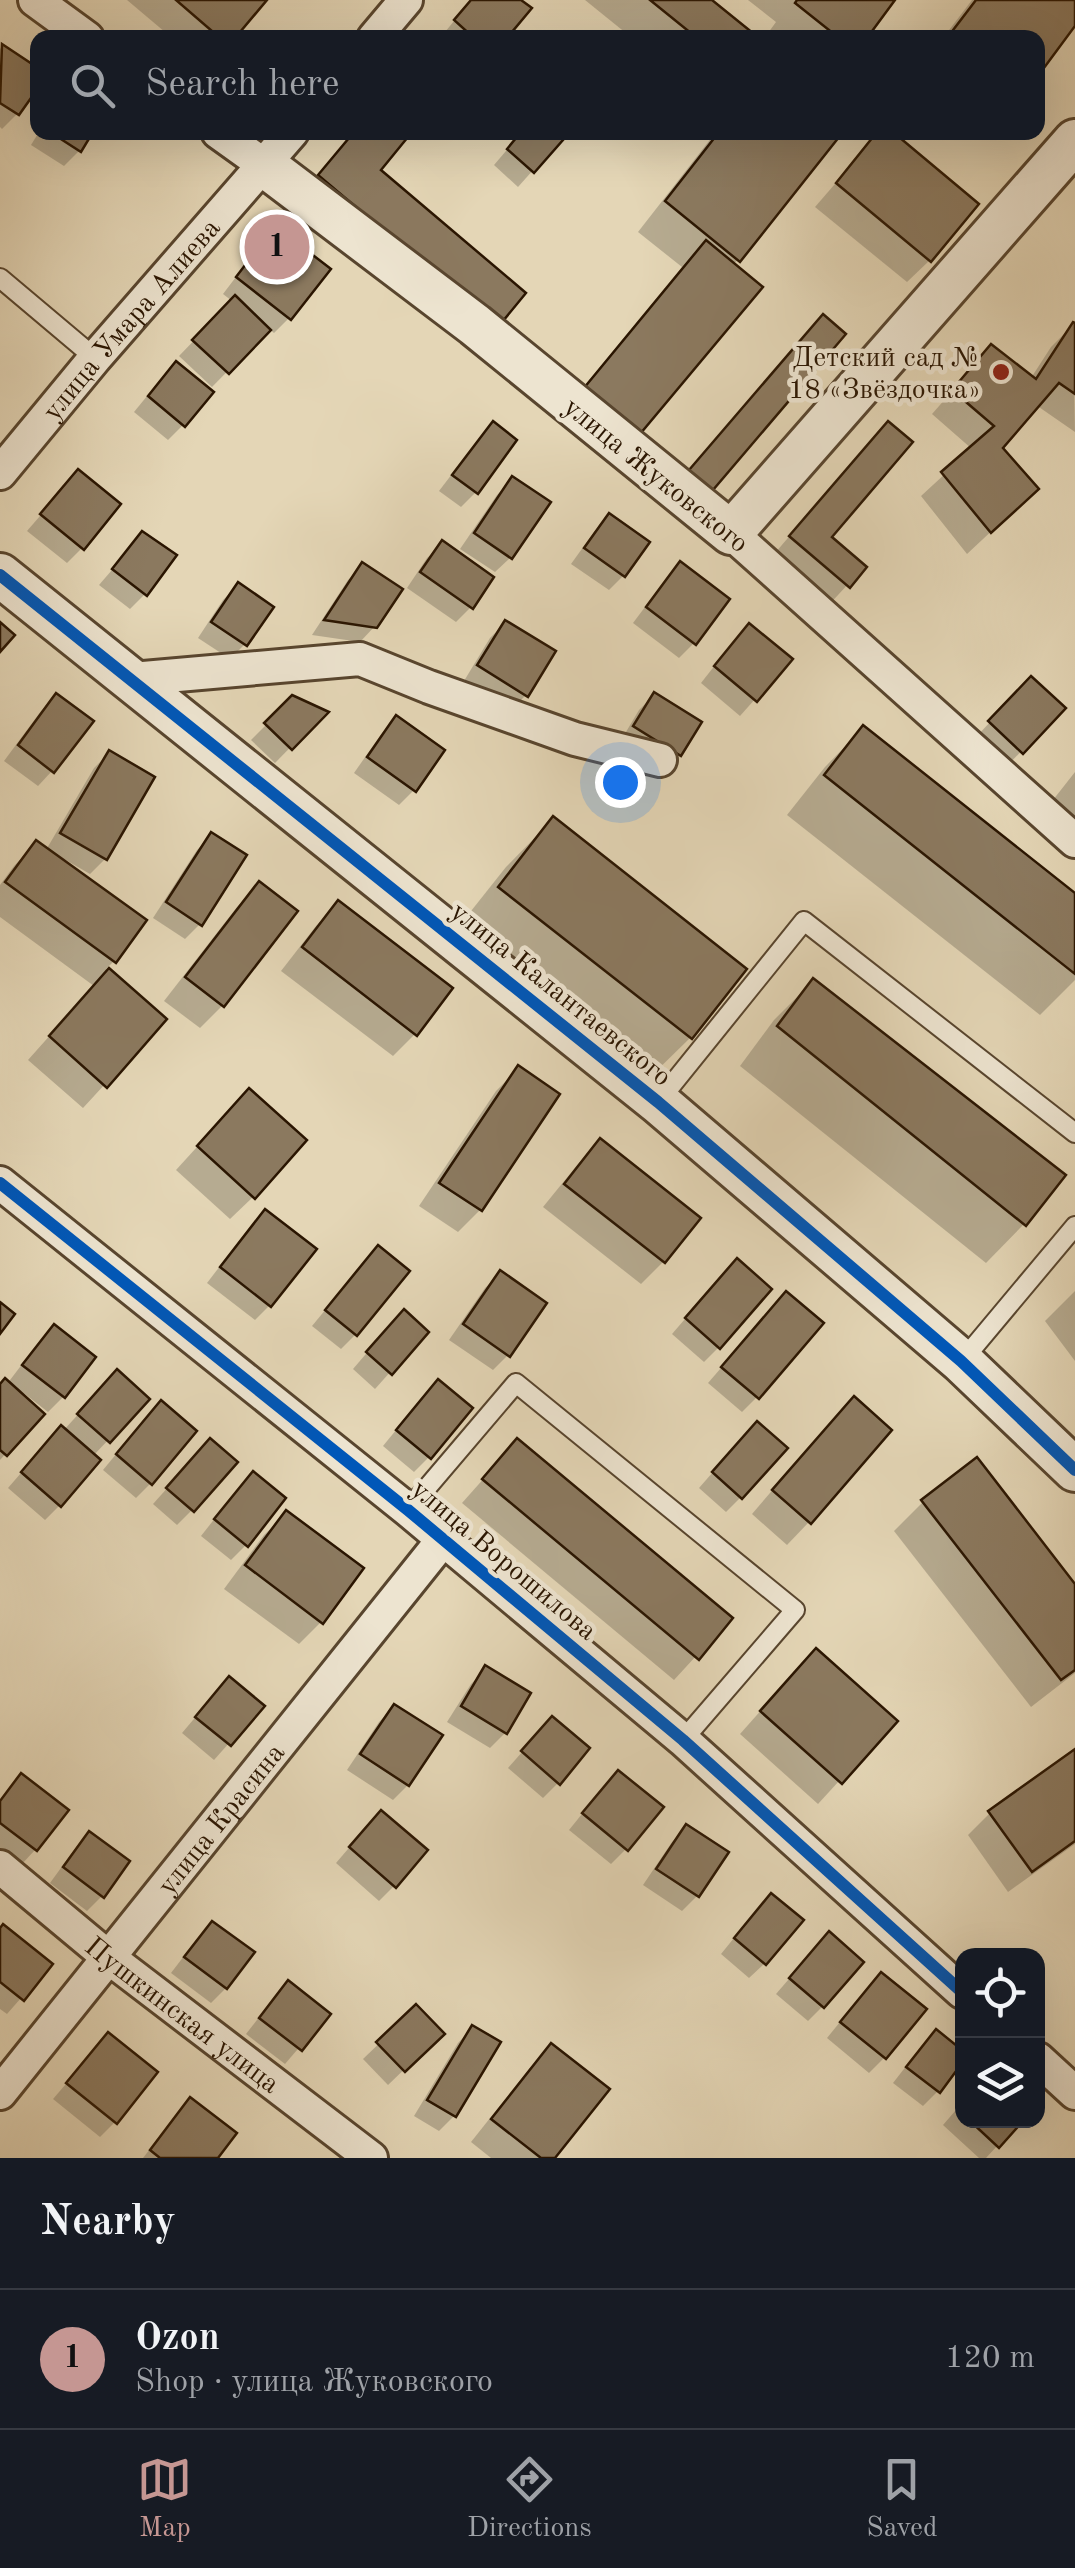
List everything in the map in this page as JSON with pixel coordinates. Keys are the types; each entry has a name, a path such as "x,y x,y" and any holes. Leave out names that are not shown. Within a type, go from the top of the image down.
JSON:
{"street":[{"path":"35,0 75,30"},
{"path":"381,30 406,0"},
{"name":"улица Жуковского","path":"229,140 475,326 731,534 1075,841"},
{"name":"улица Умара Алиева","path":"0,474 95,358 285,140"},
{"path":"731,534 1075,140"},
{"name":"улица Калантаевского","path":"0,575 658,1102 961,1361 1075,1470"},
{"path":"132,679 360,659 575,739 660,760"},
{"name":"улица Ворошилова","path":"0,1183 408,1510 683,1740 955,1986"},
{"name":"улица Красина","path":"0,2093 442,1541"},
{"name":"Пушкинская улица","path":"0,1867 108,1957 371,2158"},
{"path":"1045,2065 1075,2093"}],"lane":[{"path":"0,278 95,358"},
{"path":"658,1102 804,921 1075,1133"},
{"path":"961,1361 1075,1226"},
{"path":"408,1510 516,1384 795,1610 683,1740"}],"building":[{"path":"176,0 267,0 242,30 211,30"},
{"path":"471,0 521,0 532,8 514,30 465,30 454,20"},
{"path":"650,0 712,0 749,30 687,30"},
{"path":"895,0 873,30 829,30 795,3"},
{"path":"976,0 1075,0 1075,26 1045,67 1045,30 953,30"},
{"path":"2,44 30,63 30,99 19,115 0,103"},
{"path":"62,140 88,140 81,152"},
{"path":"347,140 405,140 381,170 526,293 498,327 318,175"},
{"path":"514,140 563,140 534,173 507,149"},
{"path":"713,140 837,140 740,262 665,201"},
{"path":"871,140 903,140 979,204 931,262 836,183"},
{"path":"275,226 331,269 291,320 236,277"},
{"path":"706,240 763,287 635,440 579,394"},
{"path":"235,295 271,330 229,374 192,340"},
{"path":"823,314 846,334 707,497 683,477"},
{"path":"1073,322 1075,394 1059,383 1003,448 1039,489 991,533 941,472 994,426 952,390 991,344 1036,379"},
{"path":"176,361 214,392 185,427 148,396"},
{"path":"493,421 517,440 478,494 452,475"},
{"path":"888,421 913,442 832,537 867,567 850,588 789,536"},
{"path":"78,469 121,504 84,550 40,514"},
{"path":"512,476 551,502 512,559 474,533"},
{"path":"609,513 650,542 625,577 584,548"},
{"path":"142,531 177,555 147,596 112,569"},
{"path":"442,540 494,577 473,609 420,572"},
{"path":"680,561 730,599 696,645 646,607"},
{"path":"362,562 403,589 377,628 324,620"},
{"path":"238,582 274,607 247,646 211,622"},
{"path":"505,620 556,651 528,697 477,665"},
{"path":"0,622 15,635 0,652"},
{"path":"749,623 793,659 757,702 714,666"},
{"path":"1031,676 1066,708 1023,754 988,721"},
{"path":"654,692 702,722 681,756 633,726"},
{"path":"56,693 94,721 54,773 18,745"},
{"path":"292,695 329,712 292,750 264,723"},
{"path":"396,715 445,750 416,792 367,757"},
{"path":"863,725 1075,893 1075,974 824,775"},
{"path":"109,750 155,777 107,860 60,833"},
{"path":"553,816 747,969 692,1039 498,887"},
{"path":"211,832 247,855 202,926 166,902"},
{"path":"36,840 147,920 116,963 5,882"},
{"path":"259,881 298,911 224,1007 185,977"},
{"path":"338,900 453,988 417,1036 302,947"},
{"path":"109,968 167,1019 107,1088 49,1036"},
{"path":"813,978 1066,1175 1026,1226 777,1026"},
{"path":"518,1065 560,1094 482,1211 439,1183"},
{"path":"249,1088 307,1140 255,1199 197,1146"},
{"path":"600,1138 701,1218 665,1263 564,1184"},
{"path":"265,1209 317,1249 271,1307 220,1267"},
{"path":"378,1245 410,1271 357,1336 325,1310"},
{"path":"737,1258 772,1289 720,1349 685,1318"},
{"path":"500,1270 547,1303 510,1357 463,1324"},
{"path":"786,1291 824,1323 759,1399 721,1367"},
{"path":"0,1302 15,1314 0,1334"},
{"path":"404,1309 429,1332 392,1375 366,1352"},
{"path":"54,1324 96,1357 65,1398 22,1365"},
{"path":"117,1369 150,1399 110,1443 77,1414"},
{"path":"5,1378 45,1414 7,1456 0,1450 0,1384"},
{"path":"438,1379 473,1408 431,1459 396,1430"},
{"path":"854,1396 892,1430 811,1524 772,1490"},
{"path":"161,1400 197,1431 152,1485 116,1454"},
{"path":"757,1421 788,1448 742,1499 712,1472"},
{"path":"61,1425 101,1460 61,1507 21,1472"},
{"path":"210,1438 238,1462 194,1512 166,1488"},
{"path":"517,1438 733,1618 699,1660 482,1479"},
{"path":"977,1457 1075,1584 1075,1670 1061,1680 921,1500"},
{"path":"253,1471 286,1498 248,1547 214,1519"},
{"path":"286,1510 364,1568 323,1624 245,1565"},
{"path":"816,1648 898,1721 842,1784 760,1711"},
{"path":"485,1665 531,1693 507,1734 461,1706"},
{"path":"229,1676 265,1706 231,1746 195,1717"},
{"path":"394,1704 443,1735 409,1786 360,1754"},
{"path":"552,1716 590,1748 560,1785 521,1751"},
{"path":"1075,1749 1075,1841 1032,1872 988,1811"},
{"path":"618,1770 664,1807 628,1851 582,1813"},
{"path":"21,1773 69,1810 37,1851 0,1823 0,1801"},
{"path":"381,1810 428,1850 396,1888 349,1847"},
{"path":"686,1824 729,1852 699,1897 656,1869"},
{"path":"89,1831 130,1861 104,1898 63,1867"},
{"path":"771,1893 804,1920 766,1965 734,1938"},
{"path":"212,1921 255,1952 227,1989 184,1957"},
{"path":"3,1924 53,1964 24,2001 0,1982"},
{"path":"829,1931 864,1962 824,2008 789,1978"},
{"path":"881,1972 927,2009 886,2059 840,2022"},
{"path":"288,1980 331,2014 302,2051 259,2018"},
{"path":"416,2004 445,2034 405,2072 376,2042"},
{"path":"472,2025 501,2042 456,2117 427,2100"},
{"path":"936,2029 955,2044 955,2073 940,2093 906,2067"},
{"path":"108,2032 158,2072 117,2124 66,2083"},
{"path":"551,2043 610,2089 555,2158 541,2158 491,2119"},
{"path":"190,2097 237,2133 218,2158 160,2158 150,2150"},
{"path":"978,2128 1017,2128 999,2148"}],"cycle path":[{"path":"0,575 658,1102 961,1361 1075,1470"},
{"path":"0,1183 408,1510 683,1740 955,1986"}],"place":[{"name":"Ozon","path":"277,247"},
{"name":"Детский сад № 18 «Звёздочка»","path":"1001,372"}]}
